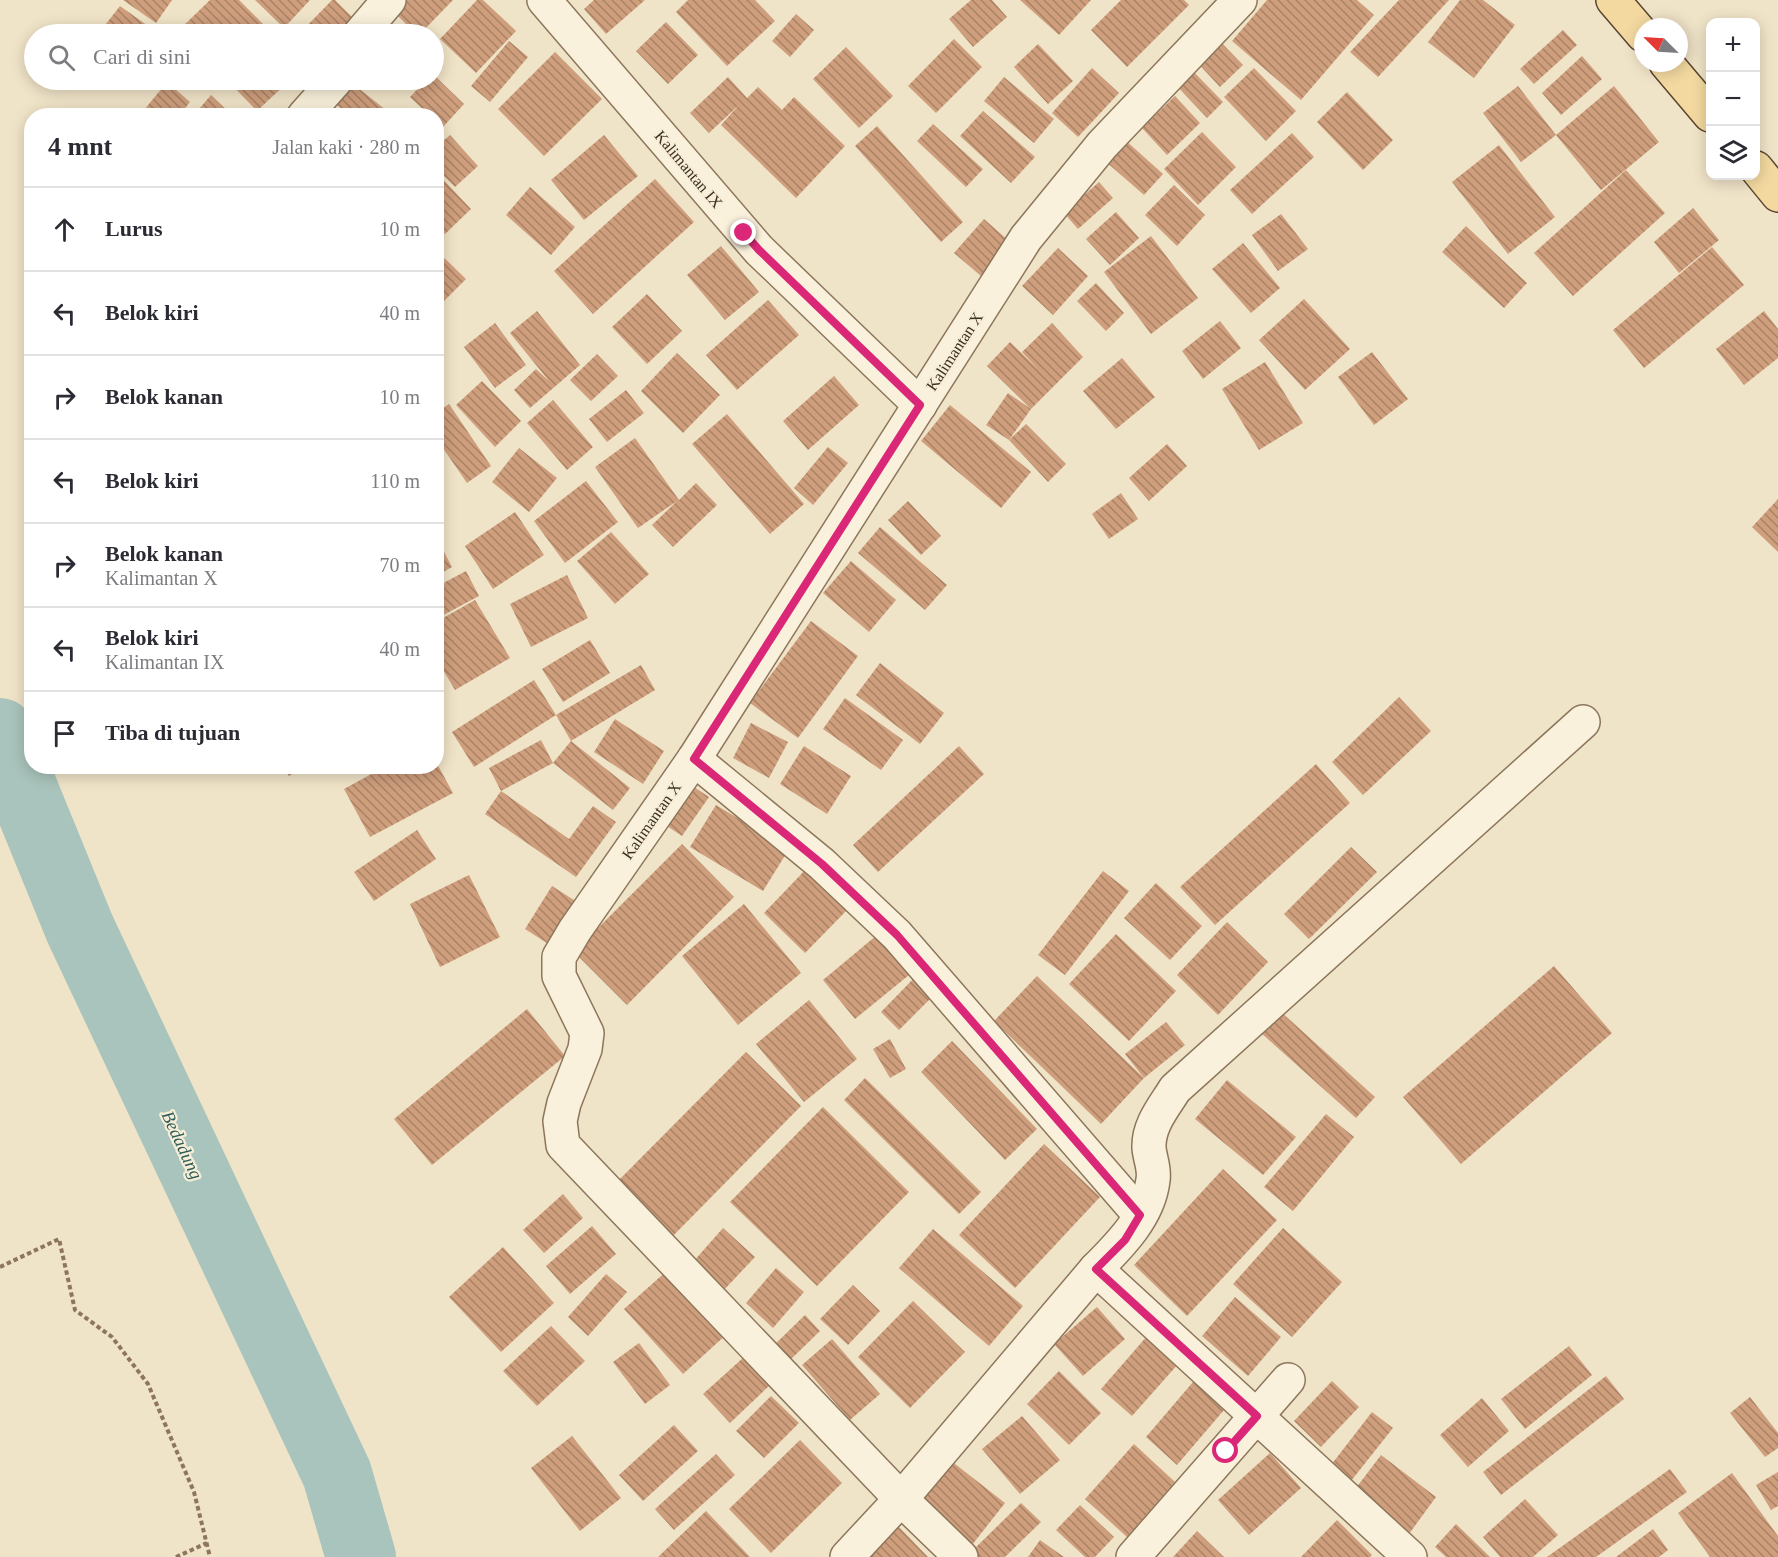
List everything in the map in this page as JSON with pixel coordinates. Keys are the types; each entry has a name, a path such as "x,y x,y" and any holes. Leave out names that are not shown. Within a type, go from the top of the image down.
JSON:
{"main road":[{"path":"1613,0 1634,24"},
{"path":"1674,72 1706,110"},
{"path":"1760,174 1778,195"}],"street":[{"path":"369,24 389,0"},
{"name":"Kalimantan IX","path":"544,0 759,250 920,405"},
{"name":"Kalimantan X","path":"901,1499 563,1145 560,1121 564,1102 585,1049 587,1033 559,976 559,957 575,930 694,759 1026,238 1102,145 1240,0"},
{"path":"311,108 327,90"},
{"path":"848,1557 901,1499 1096,1269 1125,1240 1151,1193 1154,1179 1149,1148 1153,1125 1175,1089 1583,722"},
{"path":"694,759 822,864 897,935 1140,1215"},
{"path":"1096,1269 1410,1557"},
{"path":"1133,1557 1288,1380"},
{"path":"901,1499 961,1557"}],"path":[{"path":"0,1267 59,1239 75,1310 112,1337 148,1384 194,1492 210,1557"},
{"path":"176,1557 207,1543"}],"building":[{"path":"123,0 172,0 156,23"},
{"path":"210,0 239,0 263,24 185,24"},
{"path":"255,0 310,0 288,24 280,24"},
{"path":"332,0 335,0 354,19 349,24 309,24"},
{"path":"402,0 453,0 430,24 406,24 392,10"},
{"path":"477,0 483,0 516,31 476,73 444,43 444,35"},
{"path":"594,0 645,0 606,34 584,9"},
{"path":"688,0 755,0 775,21 727,66 676,12"},
{"path":"971,0 992,0 1007,17 973,47 949,19"},
{"path":"1020,0 1091,0 1059,35"},
{"path":"1121,0 1184,0 1189,5 1127,67 1091,30"},
{"path":"1267,0 1357,0 1374,15 1301,100 1232,41"},
{"path":"1399,0 1449,0 1378,77 1350,52"},
{"path":"1460,0 1483,0 1515,25 1474,78 1428,42"},
{"path":"120,6 145,24 106,24"},
{"path":"796,14 814,30 790,57 772,41"},
{"path":"666,22 698,55 668,84 636,51"},
{"path":"1563,30 1577,45 1534,84 1520,69"},
{"path":"1216,37 1243,65 1220,87 1194,59"},
{"path":"954,39 982,67 936,113 908,86"},
{"path":"509,41 528,57 490,102 471,86"},
{"path":"1038,44 1073,81 1048,104 1014,67"},
{"path":"846,47 893,96 859,128 813,79"},
{"path":"555,52 602,99 544,156 498,109"},
{"path":"1582,56 1602,79 1561,115 1542,93"},
{"path":"1092,68 1119,93 1078,137 1052,113"},
{"path":"1190,68 1223,102 1207,118 1174,83"},
{"path":"1254,68 1296,111 1266,141 1224,97"},
{"path":"728,77 747,98 758,87 782,110 794,97 845,146 796,198 721,125 739,105 709,133 690,113"},
{"path":"1004,77 1054,119 1034,143 984,101"},
{"path":"444,85 464,104 444,126 444,108 422,108 410,97 417,90 444,90"},
{"path":"1518,86 1556,135 1521,162 1483,113"},
{"path":"1614,86 1659,142 1601,190 1556,135"},
{"path":"160,90 176,90 190,102 185,108 146,108"},
{"path":"237,90 279,90 260,108 254,108"},
{"path":"348,90 361,90 383,108 341,108 337,105"},
{"path":"1347,92 1393,140 1363,170 1317,122"},
{"path":"211,95 225,108 200,108"},
{"path":"1175,96 1200,123 1167,155 1142,128"},
{"path":"983,111 1035,157 1011,183 960,136"},
{"path":"933,124 983,169 966,187 917,141"},
{"path":"877,126 963,222 941,242 855,146"},
{"path":"1202,132 1236,167 1198,205 1164,169"},
{"path":"1292,133 1314,157 1252,214 1230,190"},
{"path":"450,135 478,166 455,187 444,176 444,140"},
{"path":"604,135 638,176 584,220 551,180"},
{"path":"1124,139 1163,174 1144,195 1105,161"},
{"path":"1499,145 1555,217 1508,254 1452,182"},
{"path":"1626,170 1665,213 1573,296 1534,253"},
{"path":"655,179 694,222 593,314 554,271"},
{"path":"444,180 471,209 444,233"},
{"path":"1099,182 1113,198 1078,229 1064,213"},
{"path":"1174,185 1205,215 1177,246 1145,215"},
{"path":"530,187 575,227 551,255 506,215"},
{"path":"1693,208 1719,240 1679,273 1654,242"},
{"path":"1116,212 1139,238 1110,265 1086,239"},
{"path":"1281,214 1308,249 1278,271 1252,235"},
{"path":"984,219 1010,242 981,276 954,253"},
{"path":"1466,226 1527,283 1504,308 1442,252"},
{"path":"1151,236 1198,298 1151,334 1104,272"},
{"path":"1243,243 1280,288 1251,313 1212,269"},
{"path":"721,246 759,292 725,320 687,275"},
{"path":"1712,247 1744,285 1644,368 1613,330"},
{"path":"1058,248 1088,276 1053,315 1022,286"},
{"path":"444,258 466,279 444,301"},
{"path":"1096,283 1124,313 1106,331 1077,301"},
{"path":"647,294 682,331 647,364 612,327"},
{"path":"1304,299 1350,349 1305,390 1259,340"},
{"path":"768,300 799,335 737,390 706,355"},
{"path":"537,311 580,365 530,408 514,390 536,369 549,381 510,333"},
{"path":"1764,311 1778,329 1778,358 1744,385 1716,349"},
{"path":"1220,321 1241,348 1203,379 1182,351"},
{"path":"495,323 526,365 495,388 464,347"},
{"path":"1052,323 1083,357 1031,409 987,366 1010,342 1038,369 1022,352"},
{"path":"1372,352 1408,399 1374,425 1338,377"},
{"path":"677,353 720,395 683,433 641,391"},
{"path":"597,354 618,376 591,401 570,380"},
{"path":"1122,358 1155,397 1116,429 1083,391"},
{"path":"1265,362 1303,423 1259,450 1222,389"},
{"path":"834,376 859,405 808,450 783,421"},
{"path":"482,381 521,421 495,447 456,405"},
{"path":"626,390 644,413 607,442 589,419"},
{"path":"1008,393 1031,409 1009,440 986,425"},
{"path":"553,400 593,447 567,470 527,423"},
{"path":"449,404 491,466 467,483 444,450 444,407"},
{"path":"950,405 1031,472 1001,508 921,441"},
{"path":"727,414 804,504 770,534 692,444"},
{"path":"1026,424 1066,464 1048,482 1009,440"},
{"path":"635,438 679,500 696,483 717,505 673,547 652,525 677,501 638,528 595,467"},
{"path":"1167,444 1187,466 1149,501 1129,478"},
{"path":"828,447 848,463 813,505 794,488"},
{"path":"519,448 557,478 529,512 492,482"},
{"path":"586,481 618,522 565,563 534,521"},
{"path":"1121,493 1138,519 1109,539 1092,514"},
{"path":"1778,499 1778,552 1752,527"},
{"path":"908,501 941,536 921,555 888,520"},
{"path":"515,512 544,555 493,589 465,546"},
{"path":"880,527 947,585 925,610 858,553"},
{"path":"611,532 649,574 615,604 577,561"},
{"path":"444,552 452,567 444,572"},
{"path":"851,561 896,600 869,632 823,593"},
{"path":"466,571 479,596 444,615 444,583"},
{"path":"567,575 588,618 531,647 510,604"},
{"path":"475,600 510,658 455,690 444,671 444,617"},
{"path":"811,621 858,656 798,738 750,703"},
{"path":"590,640 610,673 563,702 542,669"},
{"path":"880,663 944,713 920,744 856,695"},
{"path":"641,665 655,690 571,741 556,715"},
{"path":"534,680 556,715 474,767 452,732"},
{"path":"1399,697 1431,731 1363,795 1332,762"},
{"path":"845,698 903,740 881,770 823,729"},
{"path":"615,719 664,751 643,784 594,752"},
{"path":"751,723 788,742 769,778 733,758"},
{"path":"541,740 553,763 501,791 489,768"},
{"path":"571,741 630,788 613,810 553,763"},
{"path":"804,746 851,776 827,814 780,784"},
{"path":"959,746 984,774 878,872 853,845"},
{"path":"1316,764 1350,803 1215,925 1180,887"},
{"path":"371,774 443,774 453,793 370,837 344,789"},
{"path":"685,781 709,797 682,836 658,820"},
{"path":"501,791 569,839 593,806 616,822 576,877 485,814"},
{"path":"716,805 789,849 763,891 690,847"},
{"path":"417,830 436,859 374,901 354,872"},
{"path":"682,844 734,897 627,1005 574,952"},
{"path":"1351,847 1377,872 1309,939 1284,914"},
{"path":"809,866 851,906 805,953 764,913"},
{"path":"1103,871 1129,891 1065,975 1038,955"},
{"path":"469,875 500,937 440,967 410,904"},
{"path":"1156,883 1202,926 1170,960 1124,918"},
{"path":"552,886 577,902 550,945 525,929"},
{"path":"744,904 801,973 738,1025 682,956"},
{"path":"1227,922 1268,962 1218,1015 1177,975"},
{"path":"1116,934 1176,991 1129,1041 1069,984"},
{"path":"877,935 909,975 855,1019 823,980"},
{"path":"1554,966 1612,1033 1461,1164 1403,1097"},
{"path":"917,975 936,993 899,1030 881,1012"},
{"path":"1037,976 1144,1078 1101,1124 994,1021"},
{"path":"809,1000 857,1059 804,1102 756,1044"},
{"path":"527,1009 565,1056 432,1165 394,1119"},
{"path":"1280,1011 1375,1097 1356,1118 1261,1033"},
{"path":"1166,1022 1185,1045 1144,1078 1125,1054"},
{"path":"890,1039 906,1069 890,1078 873,1049"},
{"path":"952,1041 1037,1129 1005,1160 921,1072"},
{"path":"746,1052 801,1106 668,1241 613,1186"},
{"path":"865,1078 981,1192 959,1214 844,1100"},
{"path":"1227,1080 1296,1137 1263,1175 1195,1119"},
{"path":"823,1107 909,1192 817,1286 730,1202"},
{"path":"1326,1114 1354,1137 1293,1211 1264,1187"},
{"path":"1044,1144 1100,1197 1015,1288 959,1235"},
{"path":"1223,1169 1277,1220 1187,1316 1134,1265"},
{"path":"563,1194 583,1218 544,1253 523,1230"},
{"path":"592,1226 616,1254 570,1294 546,1266"},
{"path":"723,1228 755,1257 723,1291 693,1262"},
{"path":"1283,1228 1342,1282 1292,1337 1233,1284"},
{"path":"933,1229 1023,1306 989,1346 899,1268"},
{"path":"503,1247 554,1303 501,1352 449,1297"},
{"path":"670,1268 728,1333 683,1374 624,1309"},
{"path":"776,1268 804,1292 773,1328 746,1303"},
{"path":"606,1274 627,1292 588,1336 568,1317"},
{"path":"853,1285 880,1311 848,1345 820,1319"},
{"path":"1235,1297 1281,1337 1248,1376 1202,1336"},
{"path":"913,1301 965,1352 910,1408 858,1357"},
{"path":"1097,1307 1125,1339 1083,1376 1054,1344"},
{"path":"805,1315 820,1331 785,1365 770,1349"},
{"path":"551,1326 585,1361 537,1406 503,1371"},
{"path":"1148,1335 1179,1363 1132,1416 1101,1389"},
{"path":"832,1339 880,1394 850,1420 802,1365"},
{"path":"639,1343 670,1385 645,1404 613,1362"},
{"path":"1569,1346 1592,1375 1525,1429 1501,1399"},
{"path":"744,1357 770,1385 730,1423 703,1394"},
{"path":"1059,1371 1101,1413 1069,1445 1027,1404"},
{"path":"1606,1376 1624,1399 1501,1495 1483,1472"},
{"path":"1332,1381 1359,1407 1321,1447 1294,1421"},
{"path":"1193,1382 1224,1410 1177,1465 1146,1437"},
{"path":"771,1396 799,1423 764,1458 736,1431"},
{"path":"1750,1397 1778,1433 1778,1448 1765,1457 1730,1413"},
{"path":"1482,1398 1509,1431 1468,1467 1440,1435"},
{"path":"1372,1412 1393,1428 1351,1481 1331,1465"},
{"path":"1022,1416 1060,1460 1020,1494 982,1449"},
{"path":"674,1425 698,1451 643,1501 619,1475"},
{"path":"572,1436 621,1498 580,1531 531,1468"},
{"path":"800,1440 842,1483 771,1553 729,1509"},
{"path":"1134,1444 1175,1482 1127,1537 1085,1499"},
{"path":"1270,1453 1301,1488 1249,1535 1218,1500"},
{"path":"716,1454 735,1475 674,1530 655,1509"},
{"path":"1381,1455 1436,1497 1409,1534 1353,1492"},
{"path":"950,1460 1005,1503 972,1545 917,1502"},
{"path":"1670,1469 1687,1492 1596,1557 1547,1557"},
{"path":"1778,1472 1778,1506 1771,1510 1756,1485"},
{"path":"1732,1473 1778,1536 1778,1557 1710,1557 1678,1513"},
{"path":"1525,1499 1558,1535 1533,1557 1500,1557 1483,1537"},
{"path":"1021,1503 1041,1522 1005,1557 976,1557 971,1552"},
{"path":"1080,1505 1114,1537 1095,1557 1085,1557 1056,1530"},
{"path":"706,1511 750,1557 658,1557"},
{"path":"1337,1520 1372,1555 1370,1557 1301,1557"},
{"path":"1456,1524 1490,1557 1446,1557 1435,1547"},
{"path":"898,1526 928,1557 867,1557"},
{"path":"1653,1529 1668,1550 1659,1557 1616,1557"},
{"path":"1197,1531 1224,1557 1173,1557"},
{"path":"1040,1540 1064,1557 1028,1557"}],"waterway":[{"name":"Bedadung","path":"0,733 80,929 337,1474 361,1557"}],"route":[{"path":"744,233 920,405 694,759 822,864 897,935 1140,1215 1125,1240 1096,1269 1257,1416 1226,1451"}]}
